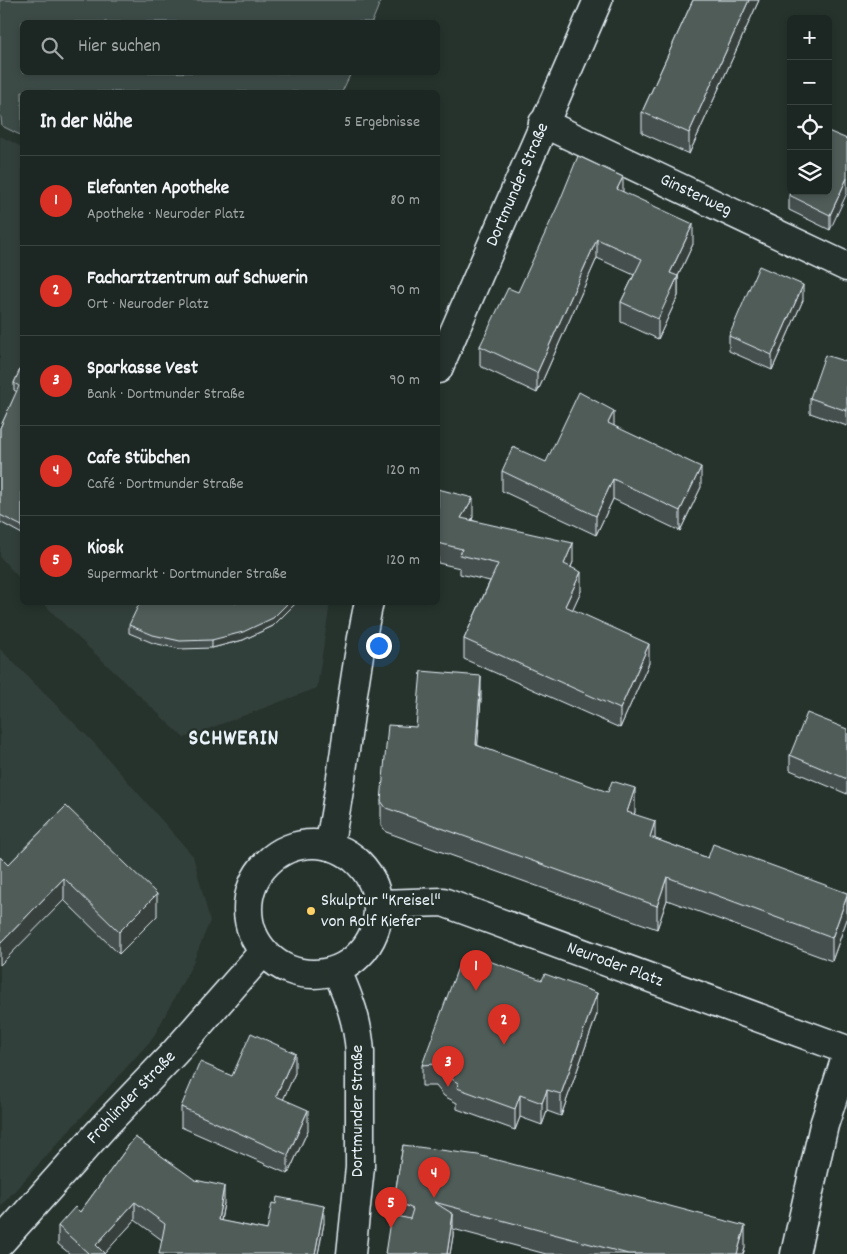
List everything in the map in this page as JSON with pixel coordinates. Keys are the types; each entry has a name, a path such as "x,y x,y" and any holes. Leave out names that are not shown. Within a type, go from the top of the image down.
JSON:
{"street":[{"name":"Dortmunder Straße","path":"440,364 543,123 598,0"},
{"name":"Ginsterweg","path":"543,123 847,267"},
{"path":"329,846 338,803 362,632 368,605"},
{"path":"313,844 329,846 348,854 371,878 378,904 378,918 368,945 359,956 337,971 327,974 310,975 292,972 277,964 263,952 253,938 248,922 247,906 249,892 254,879 268,861 282,851 297,846 313,844"},
{"name":"Neuroder Platz","path":"378,904 443,902 847,1052"},
{"name":"Frohlinder Straße","path":"0,1243 108,1122 175,1052 263,952"},
{"name":"Dortmunder Straße","path":"337,971 350,1002 359,1037 360,1052 360,1167 351,1254"},
{"path":"795,1254 824,1125 842,1091 847,1052"}],"shaded area":[{"path":"0,0 381,0 373,20 20,20 20,75 350,75 343,90 20,90 20,135 2,126 0,109"},
{"path":"0,136 20,146 20,579 0,557"},
{"path":"45,605 330,605 317,688 184,738"},
{"path":"0,649 95,744 193,856 210,921 192,965 153,1038 0,1207"}],"building":[{"path":"693,0 749,0 689,133 642,112"},
{"path":"832,133 847,139 847,178 830,215 789,195 832,195"},
{"path":"578,156 623,177 617,189 693,224 670,273 678,276 658,319 621,302 642,259 597,239 537,373 480,346 508,288 518,292 559,203"},
{"path":"759,266 803,285 772,355 729,336"},
{"path":"825,355 847,362 847,411 810,398"},
{"path":"20,370 20,525 0,515 0,428 19,386 14,383"},
{"path":"579,392 614,411 608,423 701,467 680,511 613,479 596,516 502,471 513,447 546,462"},
{"path":"440,490 473,498 461,518 573,543 564,564 581,572 565,606 649,644 620,709 464,639 498,564 460,555 462,549 440,544"},
{"path":"139,605 286,605 273,618 243,632 212,640 180,641 153,635 129,625"},
{"path":"421,671 481,676 476,745 608,792 612,781 635,788 627,812 655,821 650,837 708,858 713,844 847,893 832,938 667,877 657,906 386,808 381,801 388,725 416,727"},
{"path":"807,713 847,729 847,779 790,755"},
{"path":"66,806 157,894 119,932 64,878 0,944 0,857 8,865"},
{"path":"475,956 542,980 545,974 597,993 561,1094 547,1090 542,1103 520,1095 515,1109 457,1088 458,1083 444,1074 436,1064 422,1065 460,962"},
{"path":"251,1033 295,1053 276,1096 308,1110 288,1155 181,1107 200,1062 232,1076"},
{"path":"135,1137 195,1180 224,1186 218,1220 267,1230 272,1203 276,1204 277,1197 324,1206 315,1254 159,1254 165,1224 135,1202 96,1245 105,1254 88,1254 58,1226 75,1207 80,1212"},
{"path":"403,1145 478,1155 745,1226 737,1254 628,1254 434,1202 453,1214 447,1254 385,1254 390,1221 392,1222 393,1215 410,1219 413,1209 394,1200"}],"place":[{"name":"Skulptur \"Kreisel\" von Rolf Kiefer","path":"311,911"},
{"name":"Elefanten Apotheke","path":"476,991"},
{"name":"Facharztzentrum auf Schwerin","path":"504,1045"},
{"name":"Sparkasse Vest","path":"448,1087"},
{"name":"Cafe Stübchen","path":"434,1198"},
{"name":"Kiosk","path":"391,1228"}],"district":[{"name":"SCHWERIN","path":"234,739"}]}
